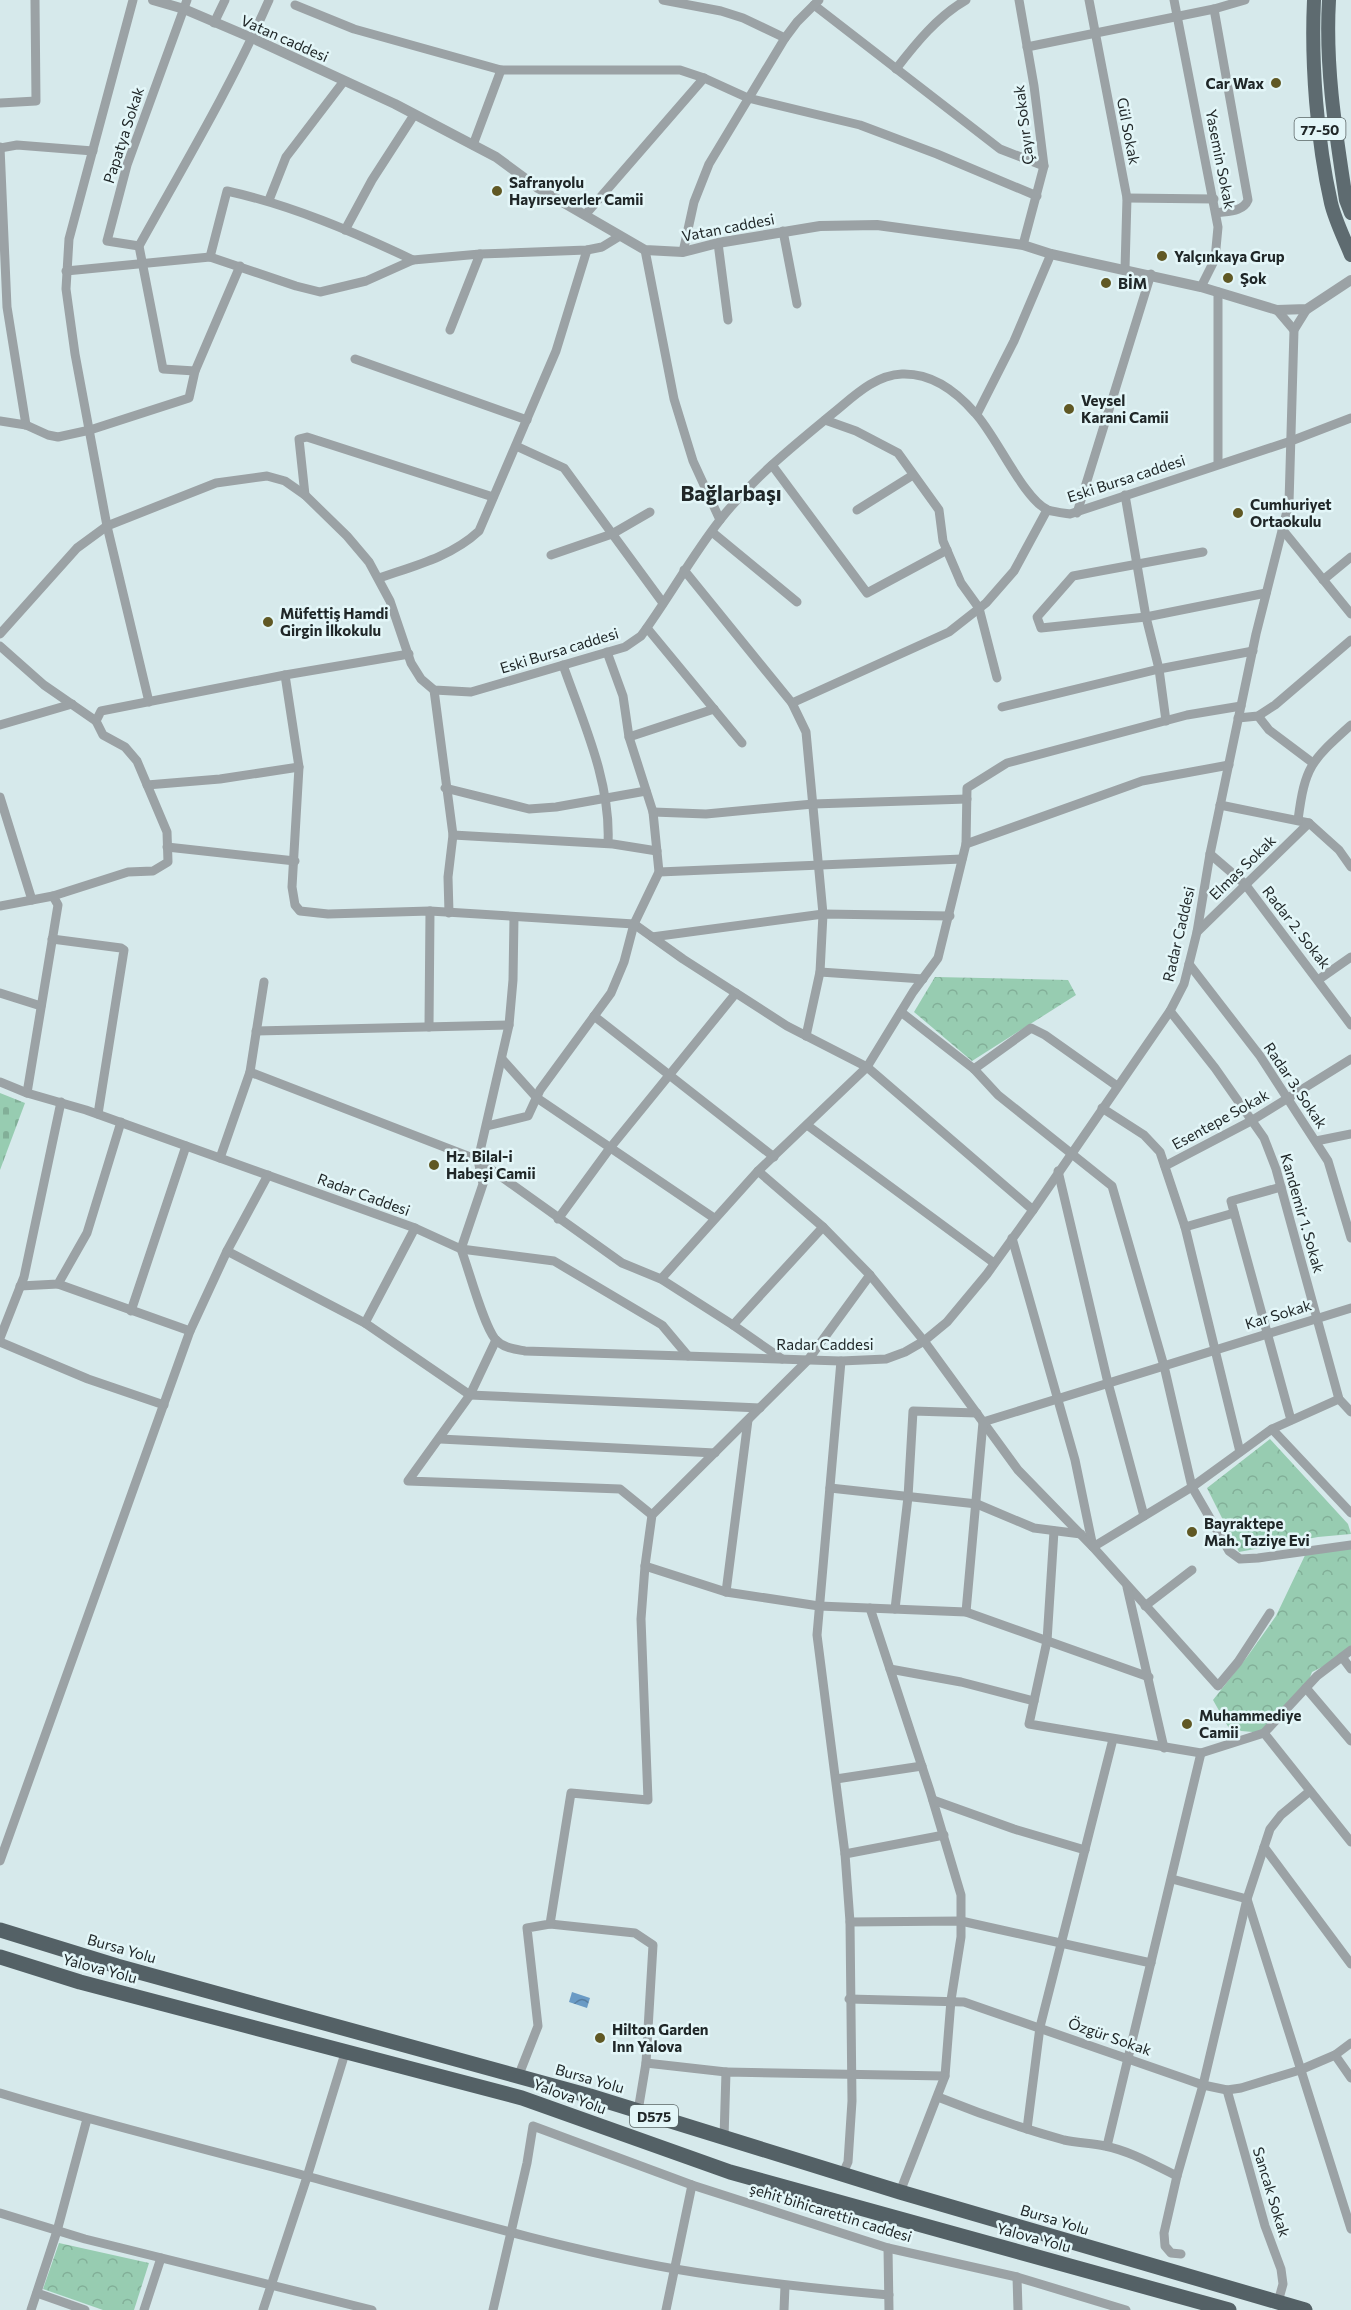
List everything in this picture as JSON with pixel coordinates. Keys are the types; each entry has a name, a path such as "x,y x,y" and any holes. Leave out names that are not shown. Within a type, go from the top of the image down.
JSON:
{"highway":[{"name":"Bursa Yolu","path":"0,1930 117,1966 518,2076 900,2192 1305,2310"},
{"name":"Yalova Yolu","path":"0,1957 80,1982 522,2098 730,2172 1229,2310"}],"main road":[{"name":"77-50","path":"1314,0 1312,35 1318,117 1331,204 1351,255"},
{"name":"77-50","path":"1329,0 1327,35 1333,115 1346,200 1351,213"}],"street":[{"path":"0,103 36,101 35,0"},
{"path":"133,0 69,239 66,289 107,526 149,702"},
{"name":"Vatan caddesi","path":"153,0 185,5 214,23 252,38 414,115 496,157 538,188 645,250 683,252 717,243 783,231 820,226 878,225 1023,245 1051,254 1201,286 1277,310 1307,309"},
{"path":"214,23 225,0"},
{"path":"195,371 163,369 139,246 212,116 269,0"},
{"path":"663,0 721,11 743,18 785,38"},
{"path":"896,69 951,3 966,0"},
{"name":"Çayır Sokak","path":"1019,0 1044,166 1023,245"},
{"name":"Gül Sokak","path":"1089,0 1127,198 1125,268"},
{"name":"Yasemin Sokak","path":"1174,0 1216,213 1218,243 1215,259 1201,286"},
{"path":"1027,47 1214,9 1245,0"},
{"path":"683,252 694,202 709,164 785,38 816,2 896,69 1000,149 1044,166"},
{"name":"Papatya Sokak","path":"139,246 106,241 141,123 185,5"},
{"path":"295,5 354,28 501,70 680,70 748,98 860,125 938,154 1037,196"},
{"path":"1214,9 1248,200 1245,206 1238,209 1216,213"},
{"path":"473,145 501,70"},
{"path":"585,215 704,78"},
{"path":"269,200 286,157 344,81"},
{"path":"345,230 372,180 414,115"},
{"path":"26,425 4,309 0,148 17,145 93,151"},
{"path":"210,256 227,191 269,200 412,260"},
{"path":"1127,198 1214,199"},
{"path":"783,231 797,304"},
{"path":"66,272 210,256 320,292 366,281 412,260 480,254 587,250 602,247 620,236"},
{"path":"717,243 728,320"},
{"path":"379,578 443,555 464,544 478,531 556,351 587,250"},
{"path":"645,250 674,399 693,461 720,520"},
{"path":"450,330 480,254"},
{"path":"977,414 1014,341 1051,254"},
{"path":"0,421 26,425 58,437 90,430 189,398 195,371 240,266"},
{"path":"1077,513 1150,274"},
{"path":"1277,310 1294,330 1307,309 1351,280"},
{"path":"1218,292 1218,464"},
{"name":"Radar Caddesi","path":"496,1340 507,1348 525,1352 841,1361 886,1359 906,1352 947,1322 994,1263 1170,1011 1184,984 1197,933 1210,854 1238,718 1288,503 1294,330"},
{"path":"355,359 527,420"},
{"name":"Eski Bursa caddesi","path":"434,690 471,692 625,647 641,636 720,520 753,481 825,420 879,379 900,374 919,376 940,383 954,391 977,414 1028,494 1047,510 1070,514 1291,441 1351,418"},
{"path":"825,420 856,432 898,453 939,510 943,541 961,583 980,608 997,678"},
{"path":"305,495 299,439 307,437 493,497"},
{"path":"516,446 564,468 663,603"},
{"path":"772,465 867,593 947,550"},
{"path":"857,510 913,475"},
{"path":"0,634 77,548 107,526 216,483 267,476 285,482 305,495 347,536 369,562 399,622 411,663 421,679 434,690 445,788 453,835 448,877 449,913"},
{"path":"1125,495 1146,617 1159,669 1166,721"},
{"path":"792,703 949,632 980,608 1014,571 1047,510"},
{"path":"551,555 612,534 650,513"},
{"path":"1282,529 1351,614"},
{"path":"712,532 797,602"},
{"path":"1203,552 1073,576 1037,617 1041,628 1146,617 1266,593"},
{"path":"1323,580 1351,557"},
{"path":"684,570 792,703 806,732 822,914 820,972 806,1036"},
{"path":"647,628 742,743"},
{"path":"1238,718 1258,716 1275,705 1351,640"},
{"path":"0,646 44,685 96,721 103,735 125,747 137,761 167,832 168,862 153,871 128,872 53,896 0,906"},
{"path":"1002,706 1159,669 1253,651"},
{"path":"487,1126 528,1116 537,1098 611,993 624,962 634,924 659,872 652,812 629,737 623,696 608,652"},
{"path":"96,721 101,711 285,675 409,654"},
{"path":"563,665 592,747 605,798 609,821 608,843"},
{"path":"285,675 299,767 292,887 295,905 300,911 328,914 430,911 634,924 787,1026 867,1067 1033,1210"},
{"path":"0,725 72,704"},
{"path":"661,1279 758,1171 867,1067 938,958 966,844 967,788 1007,763 1166,721 1241,706"},
{"path":"629,737 714,709"},
{"path":"1258,716 1269,730 1313,763"},
{"path":"1298,820 1302,790 1313,763 1351,725"},
{"path":"966,844 1142,781 1229,765"},
{"path":"147,785 220,779 299,767"},
{"path":"445,788 529,809 556,807 646,791"},
{"path":"0,797 32,900"},
{"path":"652,812 706,814 813,804 967,799"},
{"path":"1220,805 1309,823 1339,850 1351,867"},
{"name":"Elmas Sokak","path":"1197,933 1309,823"},
{"path":"453,835 608,843 657,851"},
{"path":"167,847 295,861"},
{"name":"Radar 2. Sokak","path":"1210,854 1245,884 1351,1025"},
{"path":"659,872 962,859"},
{"path":"27,1093 58,905 53,896"},
{"path":"429,1027 430,911"},
{"path":"652,937 822,914 950,916"},
{"path":"514,917 513,980 509,1024 478,1160 483,1184 461,1250 489,1327 496,1340 470,1395 408,1481 620,1489 652,1515"},
{"path":"52,939 124,950 98,1114"},
{"path":"1318,980 1351,957"},
{"name":"Radar 3. Sokak","path":"1189,964 1260,1056 1328,1161 1351,1238"},
{"path":"820,972 923,979"},
{"path":"220,1158 250,1072 264,982"},
{"path":"0,993 41,1006"},
{"path":"558,1219 610,1148 736,993"},
{"name":"Kandemir 1. Sokak","path":"1170,1011 1215,1068 1264,1138 1281,1187 1339,1399"},
{"path":"901,1012 974,1069 998,1095 1112,1186 1164,1365 1192,1487 1229,1551 1240,1559 1351,1545"},
{"path":"594,1016 774,1157"},
{"path":"256,1031 509,1024"},
{"path":"974,1069 1031,1028 1045,1035 1117,1086"},
{"path":"502,1059 537,1098 714,1218"},
{"name":"Esentepe Sokak","path":"1165,1166 1251,1121 1351,1059"},
{"path":"250,1072 478,1160 622,1263 661,1279 733,1324 782,1359"},
{"name":"Radar Caddesi","path":"0,1082 27,1093 122,1122 415,1228 461,1250 554,1261 662,1325 688,1356"},
{"path":"61,1102 34,1235 20,1286 0,1340 88,1379 164,1405"},
{"path":"1102,1108 1144,1135 1160,1152 1185,1227 1240,1452"},
{"path":"58,1284 87,1233 122,1122"},
{"path":"807,1125 994,1263"},
{"path":"1316,1142 1351,1134"},
{"path":"132,1311 186,1146"},
{"path":"758,1171 823,1227 870,1275 924,1341 1018,1470 1081,1534 1218,1686 1238,1662 1270,1613"},
{"path":"1058,1171 1108,1383 1144,1516"},
{"path":"0,1861 190,1331 227,1251 268,1175"},
{"path":"1281,1187 1231,1201 1291,1420"},
{"path":"1340,1201 1351,1198"},
{"path":"1185,1227 1234,1213"},
{"path":"733,1324 823,1227"},
{"path":"365,1323 415,1228"},
{"path":"1012,1238 1075,1460 1093,1547"},
{"path":"227,1251 365,1323 470,1395 760,1408"},
{"path":"550,1924 571,1792 648,1800 641,1619 652,1515 808,1360 870,1275"},
{"path":"20,1286 58,1284 190,1331"},
{"name":"Kar Sokak","path":"983,1422 1351,1308"},
{"path":"841,1361 817,1635 845,1854 850,1922 851,2074 848,2162 843,2173"},
{"path":"1093,1547 1192,1487 1272,1429 1339,1399 1351,1412"},
{"path":"895,1609 908,1497 913,1411 976,1413"},
{"path":"726,1592 748,1420"},
{"path":"966,1612 983,1422"},
{"path":"1272,1429 1351,1513"},
{"path":"440,1439 715,1453"},
{"path":"830,1488 977,1504 1034,1528 1081,1534"},
{"path":"1054,1531 1047,1641 1029,1724 1201,1753 1264,1733 1317,1676 1351,1650"},
{"path":"645,1566 726,1592 819,1606 966,1612 1149,1677"},
{"path":"1145,1606 1191,1570"},
{"path":"1126,1586 1164,1748"},
{"path":"870,1608 933,1800 961,1895 961,1937 951,2000 945,2076 900,2192"},
{"path":"1342,1657 1351,1669"},
{"path":"890,1669 961,1682 1034,1701"},
{"path":"1306,1688 1351,1741"},
{"path":"1264,1733 1351,1842"},
{"path":"1027,2129 1040,2028 1113,1739"},
{"path":"1107,2146 1201,1753"},
{"path":"836,1779 922,1766"},
{"path":"1181,2254 1171,2253 1165,2246 1165,2239 1177,2176 1203,2085 1247,1899 1270,1829 1281,1815 1310,1791"},
{"path":"933,1800 1014,1829 1085,1850"},
{"path":"845,1854 944,1835"},
{"path":"1264,1846 1351,1964"},
{"path":"1172,1879 1247,1899"},
{"path":"1247,1899 1300,2070 1347,2204 1351,2229"},
{"path":"850,1922 961,1921 1152,1963"},
{"path":"518,2076 538,2026 527,1928 550,1924 635,1933 653,1945 646,2063 638,2111"},
{"name":"Özgür Sokak","path":"849,1999 964,2002 1203,2085 1227,2090 1300,2070 1335,2055 1351,2043"},
{"path":"263,2310 346,2050"},
{"path":"1335,2055 1351,2078"},
{"path":"646,2063 726,2072 945,2076"},
{"path":"724,2138 726,2072"},
{"name":"Sancak Sokak","path":"1227,2090 1264,2226 1281,2269 1283,2284 1278,2302"},
{"path":"0,2093 87,2120 511,2233 673,2269 785,2286 889,2295"},
{"path":"938,2097 981,2114 1068,2141 1107,2146 1145,2160 1177,2176"},
{"path":"31,2310 57,2231 87,2120"},
{"name":"şehit bihicarettin caddesi","path":"511,2233 533,2126 692,2185 888,2248 1017,2277 1126,2310"},
{"path":"666,2310 692,2185"},
{"path":"0,2213 57,2231 372,2310"},
{"path":"493,2310 511,2233"},
{"path":"888,2248 889,2310"},
{"path":"144,2310 161,2258"},
{"path":"1017,2277 1018,2310"},
{"path":"784,2310 785,2286"},
{"path":"37,2293 85,2310"}],"green space":[{"path":"935,977 1068,980 1076,995 972,1061 914,1012"},
{"path":"0,1093 25,1103 0,1170"},
{"path":"1270,1439 1348,1524 1351,1534 1318,1537 1239,1552 1207,1488"},
{"path":"1351,1545 1351,1650 1312,1672 1306,1688 1264,1733 1230,1730 1213,1700 1276,1616 1308,1549"},
{"path":"59,2243 149,2263 134,2310 103,2310 43,2289"}],"water":[{"path":"572,1992 590,1998 587,2008 569,2002"}],"place":[{"name":"Car Wax","path":"1276,83"},
{"name":"Safranyolu Hayırseverler Camii","path":"497,191"},
{"name":"Yalçınkaya Grup","path":"1162,256"},
{"name":"Şok","path":"1228,278"},
{"name":"BİM","path":"1106,283"},
{"name":"Veysel Karani Camii","path":"1069,409"},
{"name":"Cumhuriyet Ortaokulu","path":"1238,513"},
{"name":"Müfettiş Hamdi Girgin İlkokulu","path":"268,622"},
{"name":"Hz. Bilal-i Habeşi Camii","path":"434,1165"},
{"name":"Bayraktepe Mah. Taziye Evi","path":"1192,1532"},
{"name":"Muhammediye Camii","path":"1187,1724"},
{"name":"Hilton Garden Inn Yalova","path":"600,2038"}],"district":[{"name":"Bağlarbaşı","path":"731,492"}]}
